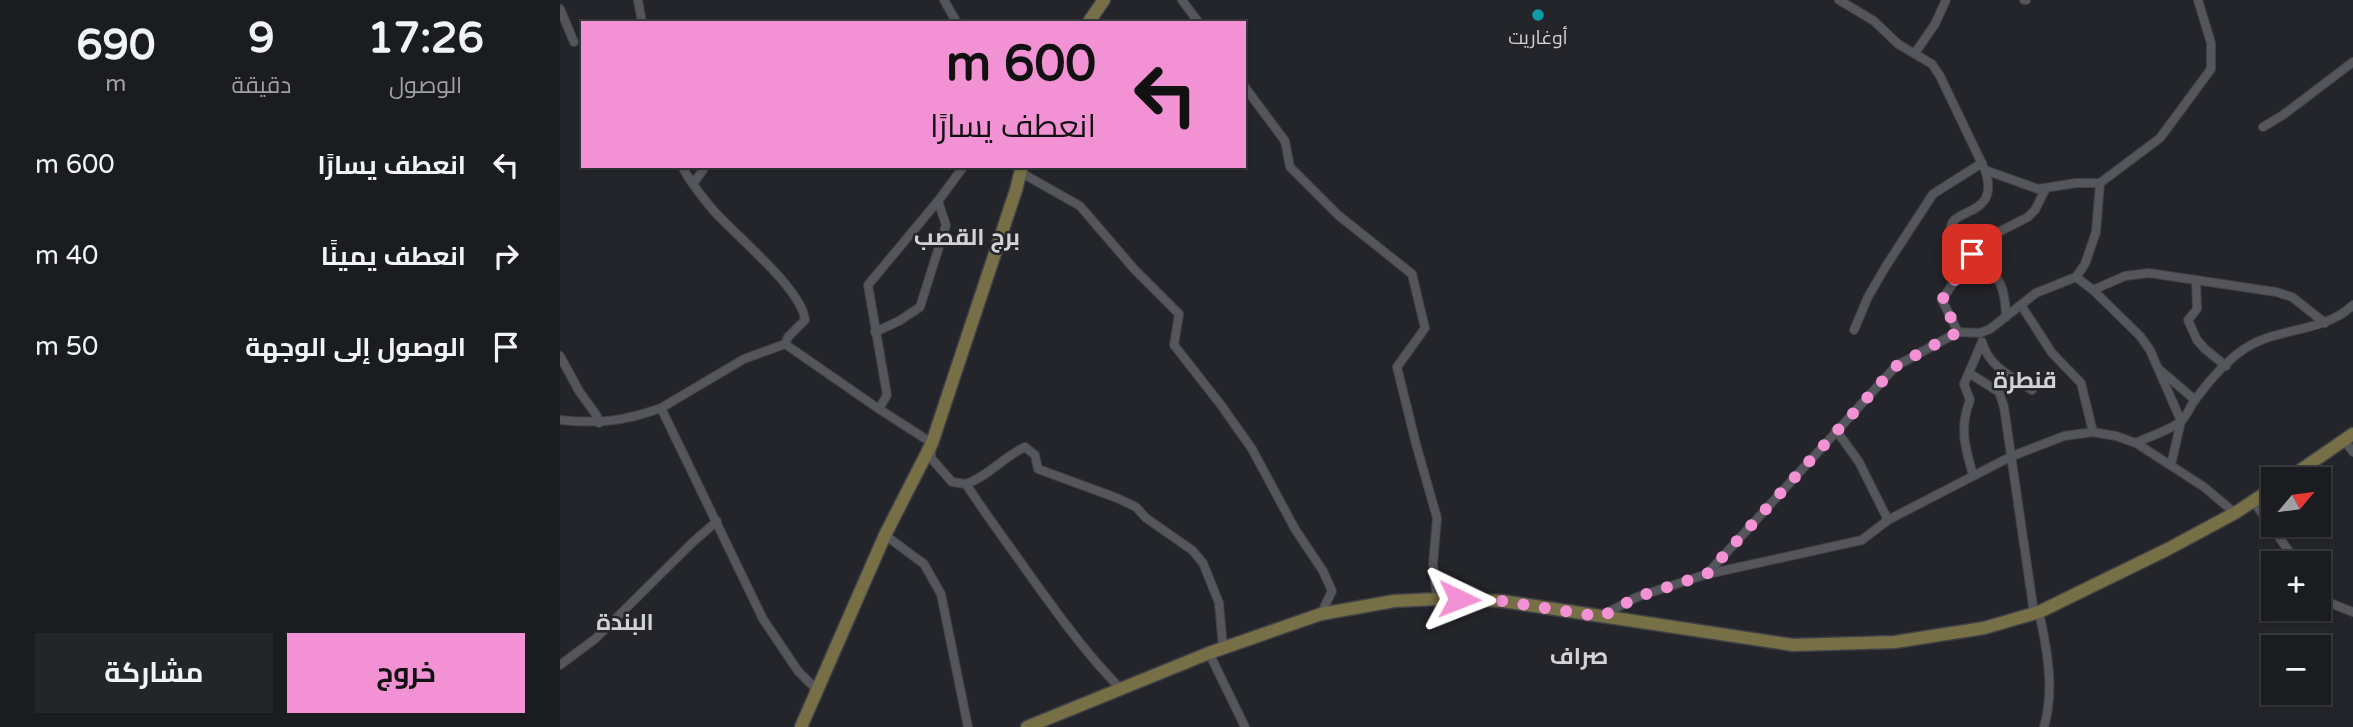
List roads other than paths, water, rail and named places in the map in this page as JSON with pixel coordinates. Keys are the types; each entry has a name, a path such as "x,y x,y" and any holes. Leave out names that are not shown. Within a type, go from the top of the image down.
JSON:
{"main road":[{"path":"1089,21 1104,0"},
{"path":"801,727 885,535 932,443 1021,169"},
{"path":"2305,467 2348,437"},
{"path":"1027,727 1209,653 1321,614 1394,601 1437,598 1502,601 1793,645 1895,642 1984,628 2037,612 2168,549 2261,497"}],"street":[{"path":"638,0 642,21"},
{"path":"944,0 956,21"},
{"path":"1182,0 1198,21"},
{"path":"1839,0 1874,21 1898,44 1932,64 1940,76 1983,166 1990,192 1987,200 1957,218 1949,231 1952,240 1997,277 2005,294 2006,317"},
{"path":"1915,53 1934,24 1945,0"},
{"path":"1983,166 2038,189 2076,183 2100,183 2160,138 2211,69 2211,43 2197,0"},
{"path":"560,9 574,42"},
{"path":"2263,127 2353,62"},
{"path":"1246,89 1285,141 1290,167 1338,215 1412,274 1426,328 1397,367 1437,518 1433,564 1437,598"},
{"path":"1854,330 1880,276 1933,194 1983,166"},
{"path":"560,420 599,423 625,420 661,408 744,359 785,344 788,337 805,320 794,296 712,209 683,168"},
{"path":"879,408 887,395 868,285 963,168"},
{"path":"1021,169 1080,206 1135,270 1179,314 1174,345 1222,405 1252,449 1295,529 1323,571 1332,591 1321,614"},
{"path":"693,184 703,170"},
{"path":"1973,475 1963,428 1963,418 1970,400 1964,384 1981,337 2046,288 2076,277 2085,264 2096,232 2100,183"},
{"path":"1958,332 1942,300 1970,257 1987,238 2028,217 2035,210 2046,188"},
{"path":"876,332 920,307 946,225 938,201"},
{"path":"2093,290 2125,276 2149,274 2196,280 2276,292 2292,297 2326,323"},
{"path":"2076,277 2140,336 2158,368 2181,421"},
{"path":"2196,280 2197,309 2188,320 2204,349 2226,366"},
{"path":"2021,305 2052,353 2077,377 2084,388 2093,432"},
{"path":"2171,465 2181,421 2195,400 2246,347 2272,335 2326,323 2353,305"},
{"path":"1707,574 1896,366 1958,332 1981,337"},
{"path":"1981,337 1987,356 1994,365 2032,390"},
{"path":"785,344 932,443 931,458 953,482 966,484 980,480 1010,454 1025,447 1035,455 1038,469 1136,507 1146,518 1192,550 1203,563 1219,603 1223,648"},
{"path":"560,356 599,423"},
{"path":"2158,368 2195,400"},
{"path":"1969,373 1999,392 2004,407 2037,612 2048,655 2049,683 2044,727"},
{"path":"661,408 763,619 798,671 818,691"},
{"path":"2136,443 2181,421"},
{"path":"1836,430 1859,462 1888,520"},
{"path":"1601,617 1637,597 1707,574 1862,540 1888,520 1973,475 2064,436 2093,432 2136,443 2204,487 2235,513"},
{"path":"2348,437 2353,452"},
{"path":"966,484 1059,616 1097,665 1121,689"},
{"path":"2254,502 2289,551"},
{"path":"560,665 595,639 717,521"},
{"path":"885,535 924,564 941,594 968,727"},
{"path":"2331,603 2353,612"},
{"path":"1209,653 1245,727"}],"place":[{"name":"أوغاريت","path":"1538,15"}],"district":[{"name":"برج القصب","path":"967,237"},
{"name":"قنطرة","path":"2025,380"},
{"name":"البندة","path":"625,622"},
{"name":"صراف","path":"1579,656"}]}
